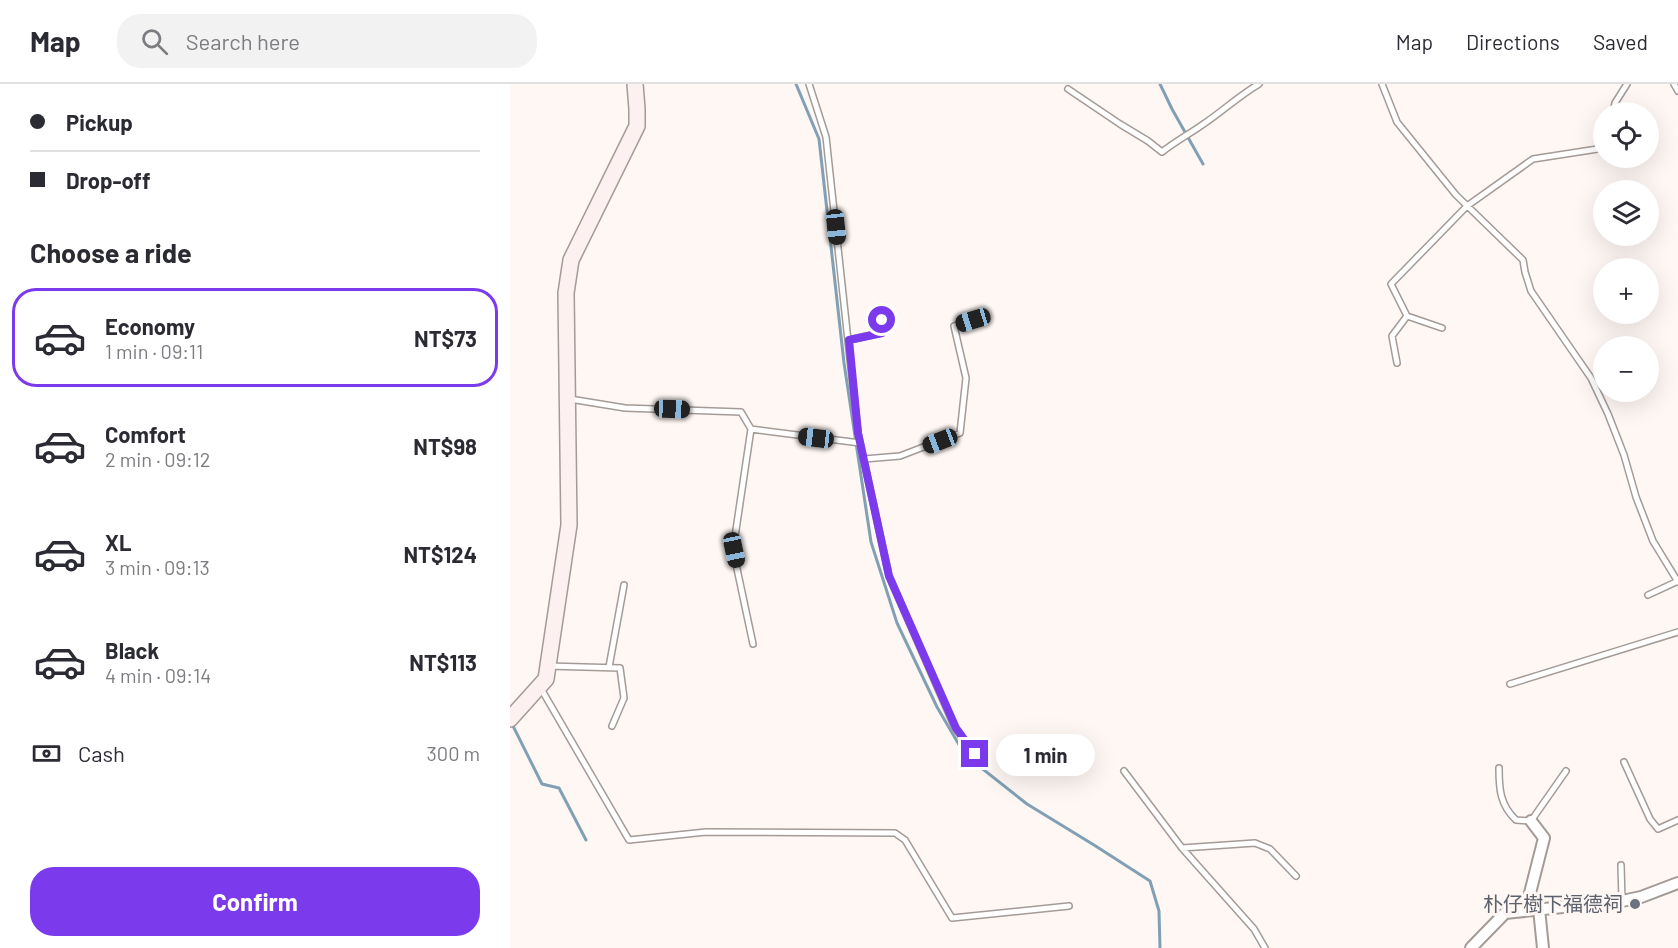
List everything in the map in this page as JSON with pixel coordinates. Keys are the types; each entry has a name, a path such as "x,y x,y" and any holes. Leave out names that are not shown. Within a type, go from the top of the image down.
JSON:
{"street":[{"path":"510,719 546,679 569,525 566,293 571,260 637,126 638,109 635,84"},
{"path":"1531,821 1544,838 1530,893 1539,909 1543,948"},
{"path":"1471,948 1505,913 1622,901 1641,897 1678,883"}],"lane":[{"path":"809,84 826,138 860,443 889,576 956,728 975,754"},
{"path":"1068,89 1162,152 1260,84"},
{"path":"1382,84 1397,122 1456,195 1523,260 1532,291 1591,378 1624,455 1636,497 1653,541 1678,581 1648,595"},
{"path":"1616,102 1627,84"},
{"path":"1674,84 1678,91"},
{"path":"1442,328 1407,316 1391,284 1467,206 1533,159 1593,150"},
{"path":"849,340 882,333 883,308"},
{"path":"1397,363 1392,336 1407,316"},
{"path":"864,459 900,456 960,432 966,378 954,326 973,320"},
{"path":"568,399 625,408 741,412 751,429 734,550 753,644"},
{"path":"751,429 860,443"},
{"path":"609,668 624,585"},
{"path":"1510,684 1678,632"},
{"path":"548,666 621,668 624,698 612,726"},
{"path":"539,686 629,840 706,832 895,833 905,840 952,918 1069,906"},
{"path":"1624,762 1650,819 1658,829 1678,820"},
{"path":"1499,768 1499,788 1507,811 1516,820 1531,821 1566,771"},
{"path":"1124,771 1182,848 1254,929 1265,948"},
{"path":"1182,848 1255,843 1270,849 1296,876"},
{"path":"1621,865 1622,901"}],"waterway":[{"path":"796,84 819,139 844,363 871,542 897,623 937,707 965,755 1027,804 1150,881 1159,911 1160,948"},
{"path":"1160,84 1203,164"},
{"path":"511,722 542,784 559,788 586,840"}],"place":[{"name":"朴仔樹下福德祠","path":"1635,904"}],"route":[{"path":"882,320 882,333 849,340 860,443 889,576 956,728 975,754"}]}
